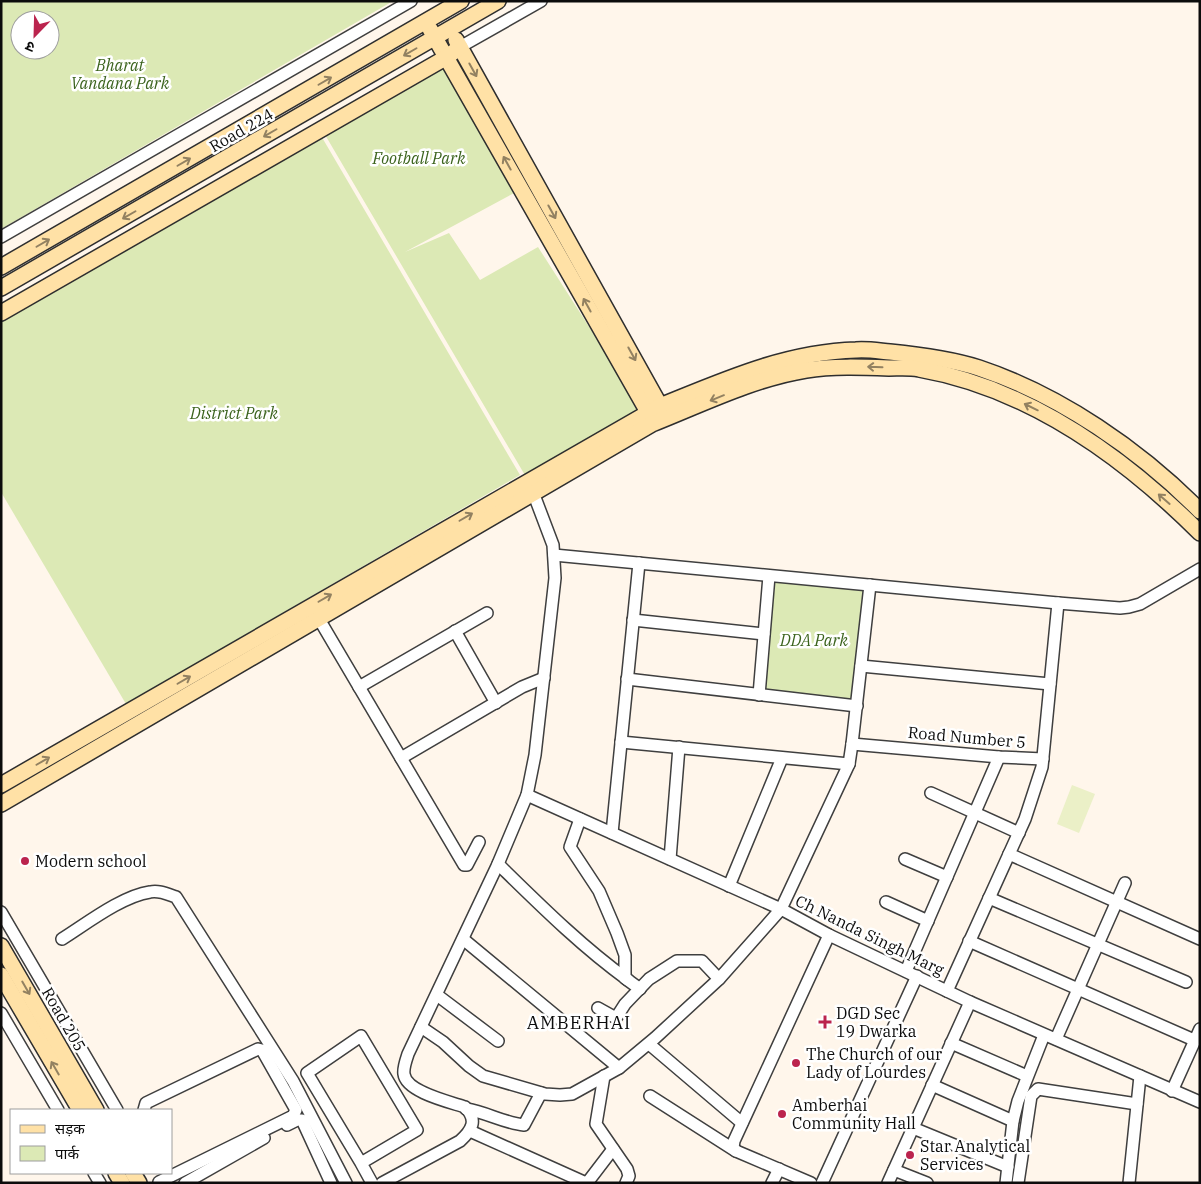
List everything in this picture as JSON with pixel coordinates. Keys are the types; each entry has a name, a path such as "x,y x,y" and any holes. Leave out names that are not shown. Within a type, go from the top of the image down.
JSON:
{"street":[{"path":"1,237 411,1"},
{"name":"Road 224","path":"1,267 426,23 461,1"},
{"name":"Road 224","path":"1,288 498,1"},
{"path":"1,313 447,57 460,47 540,1"},
{"path":"441,13 657,415"},
{"path":"426,23 657,415"},
{"path":"1,785 531,488 657,415 746,371 805,356 856,350 921,355 977,367 1014,381 1052,400 1098,428 1145,462 1200,511"},
{"path":"657,415 750,385 805,370 853,366 918,369 1007,395 1045,414 1088,440 1136,475 1200,533"},
{"path":"531,488 553,545 555,578 535,755 527,795 498,864 421,1027 404,1067 404,1074 405,1079 412,1087 422,1092 466,1109 516,1124 524,1125 541,1093"},
{"path":"1,804 319,619 531,488"},
{"path":"554,555 1058,603 1129,607 1140,604 1200,569"},
{"path":"612,833 639,563"},
{"path":"759,695 769,576"},
{"path":"421,1027 443,1042 482,1076 541,1093 572,1094 619,1068 649,1044 719,979 781,909 849,764 870,585"},
{"name":"Road Number 5","path":"852,744 1043,760 1058,603"},
{"path":"358,687 487,613"},
{"path":"319,619 464,865 467,865 479,842"},
{"path":"633,620 764,634"},
{"path":"455,631 496,703"},
{"path":"861,666 1050,684"},
{"path":"401,758 527,685 544,678"},
{"path":"627,679 857,706"},
{"path":"621,742 849,764"},
{"path":"670,859 679,748"},
{"path":"822,1183 911,974 928,921 999,757"},
{"path":"730,886 782,758"},
{"path":"946,991 1019,833 1043,760"},
{"path":"932,793 1019,833"},
{"name":"Ch Nanda Singh Marg","path":"527,795 781,909 970,1002 1200,1102"},
{"path":"580,819 570,846 599,891 625,955 625,978 628,980"},
{"path":"1009,854 1200,939"},
{"path":"905,859 947,877"},
{"path":"498,864 554,919 608,966 640,989"},
{"path":"1056,1040 1125,883"},
{"path":"62,939 130,898 151,892 163,892 176,897 293,1082 346,1183"},
{"path":"989,898 1186,982"},
{"path":"886,902 928,921"},
{"path":"1,912 116,1109"},
{"path":"736,1151 733,1144 742,1123 829,934"},
{"path":"463,939 619,1068"},
{"path":"969,941 1194,1040"},
{"name":"Road 205","path":"1,946 95,1109"},
{"path":"598,1008 616,1018 625,1004 649,980 677,961 702,961 719,979"},
{"name":"Road 205","path":"1,975 79,1109"},
{"path":"437,995 498,1041"},
{"path":"888,1183 970,1002"},
{"path":"1,1013 57,1109"},
{"path":"1172,1090 1200,1029"},
{"path":"1006,1183 1013,1121 1018,1101 1044,1035"},
{"path":"361,1163 417,1130 360,1036 307,1074 372,1183"},
{"path":"951,1043 1027,1076"},
{"path":"649,1044 742,1123"},
{"path":"144,1109 146,1103 258,1049 262,1050 296,1110 293,1116 173,1172"},
{"path":"604,1076 596,1124 628,1173 626,1183"},
{"path":"1128,1183 1140,1076"},
{"path":"932,1085 1013,1121"},
{"path":"1018,1183 1031,1096 1038,1089 1137,1104"},
{"path":"650,1096 736,1151 810,1183"},
{"path":"382,1183 460,1141 470,1131 472,1123 471,1114 466,1109"},
{"path":"185,1183 300,1119 332,1183"},
{"path":"913,1128 1008,1167"},
{"path":"470,1131 587,1183 613,1149"},
{"path":"772,1183 779,1169"},
{"path":"894,1170 927,1183"},
{"path":"159,1182 170,1174"}],"green space":[{"name":"Bharat Vandana Park","path":"1,1 393,1 1,229"},
{"name":"Football Park","path":"445,62 516,192 405,252 449,233 480,280 538,247 643,411 526,477 324,133"},
{"name":"District Park","path":"320,134 520,475 126,704 1,492 1,319"},
{"name":"DDA Park","path":"769,582 868,588 857,704 762,693"},
{"path":"1072,785 1095,794 1079,833 1057,824"}],"place":[{"name":"Modern school","path":"25,861"},
{"name":"DGD Sec 19 Dwarka","path":"825,1022"},
{"name":"The Church of our Lady of Lourdes","path":"796,1063"},
{"name":"Amberhai Community Hall","path":"782,1114"},
{"name":"Star Analytical Services","path":"910,1155"}],"district":[{"name":"AMBERHAI","path":"579,1022"}]}
